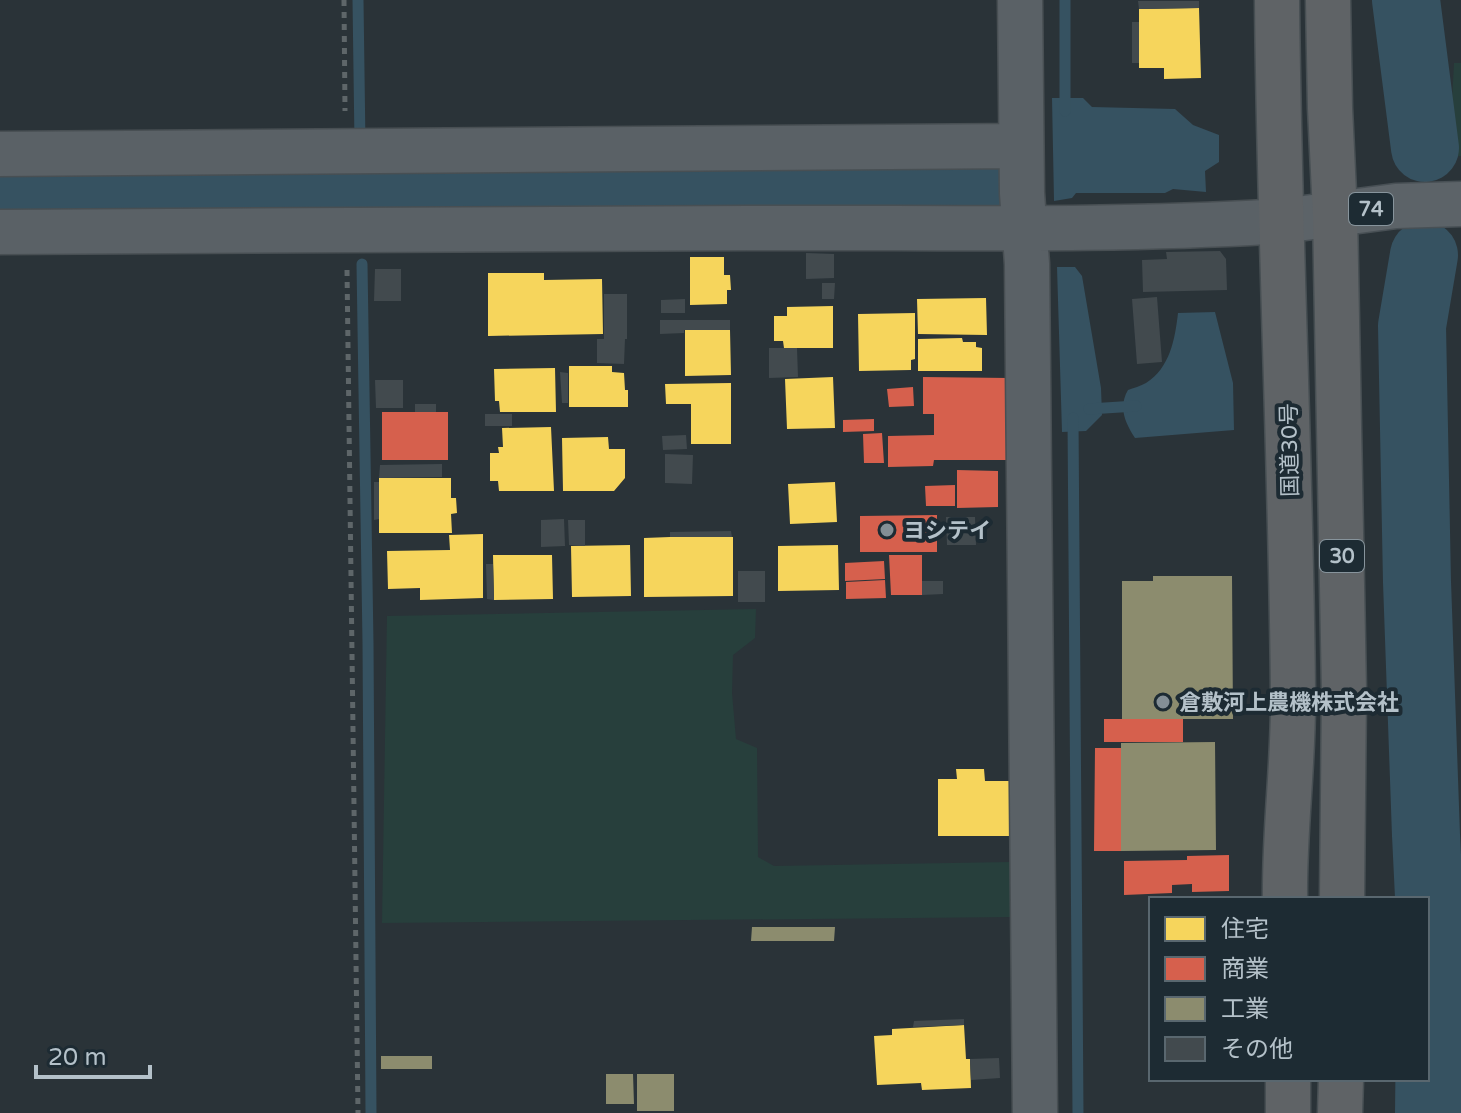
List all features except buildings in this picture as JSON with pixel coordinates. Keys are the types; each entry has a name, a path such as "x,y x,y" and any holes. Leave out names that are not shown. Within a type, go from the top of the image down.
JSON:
{"highway":[{"name":"国道30号","path":"1277,0 1293,697 1285,897"},
{"name":"30","path":"1328,0 1344,692 1342,897"},
{"path":"1288,1081 1288,1113"},
{"path":"1340,1113 1341,1081"}],"main road":[{"name":"74","path":"1282,221 1396,206 1461,204"}],"street":[{"path":"1020,0 1021,146 1027,295 1035,1113"},
{"path":"0,154 1021,146"},
{"path":"0,232 1025,229 1282,221"}],"path":[{"path":"344,0 355,152"},
{"path":"347,230 358,1113"}],"green space":[{"path":"1454,63 1461,63 1461,156 1449,157"},
{"path":"756,609 755,638 733,655 732,693 736,739 757,748 758,857 774,866 1010,862 1012,917 382,923 387,616"}],"water":[{"path":"1052,98 1083,98 1092,107 1175,109 1193,125 1219,135 1219,162 1205,171 1206,192 1173,189 1165,193 1076,193 1072,198 1054,201"},
{"path":"1057,267 1075,267 1082,276 1101,388 1102,415 1086,431 1062,432"},
{"path":"1215,312 1233,383 1234,430 1135,438 1124,415 1123,403 1128,390 1146,383 1161,369 1173,343 1178,313"}],"waterway":[{"path":"358,0 360,144"},
{"path":"1065,0 1065,111"},
{"path":"1406,0 1425,148"},
{"path":"360,161 361,197"},
{"path":"0,183 983,177"},
{"path":"1424,255 1412,326 1417,582 1431,938 1429,1113"},
{"path":"362,264 371,1113"},
{"path":"1089,409 1136,406"},
{"path":"1392,412 1414,412"},
{"path":"1073,418 1078,1113"}],"place":[{"name":"ヨシテイ","path":"887,530"},
{"name":"倉敷河上農機株式会社","path":"1163,702"}]}
